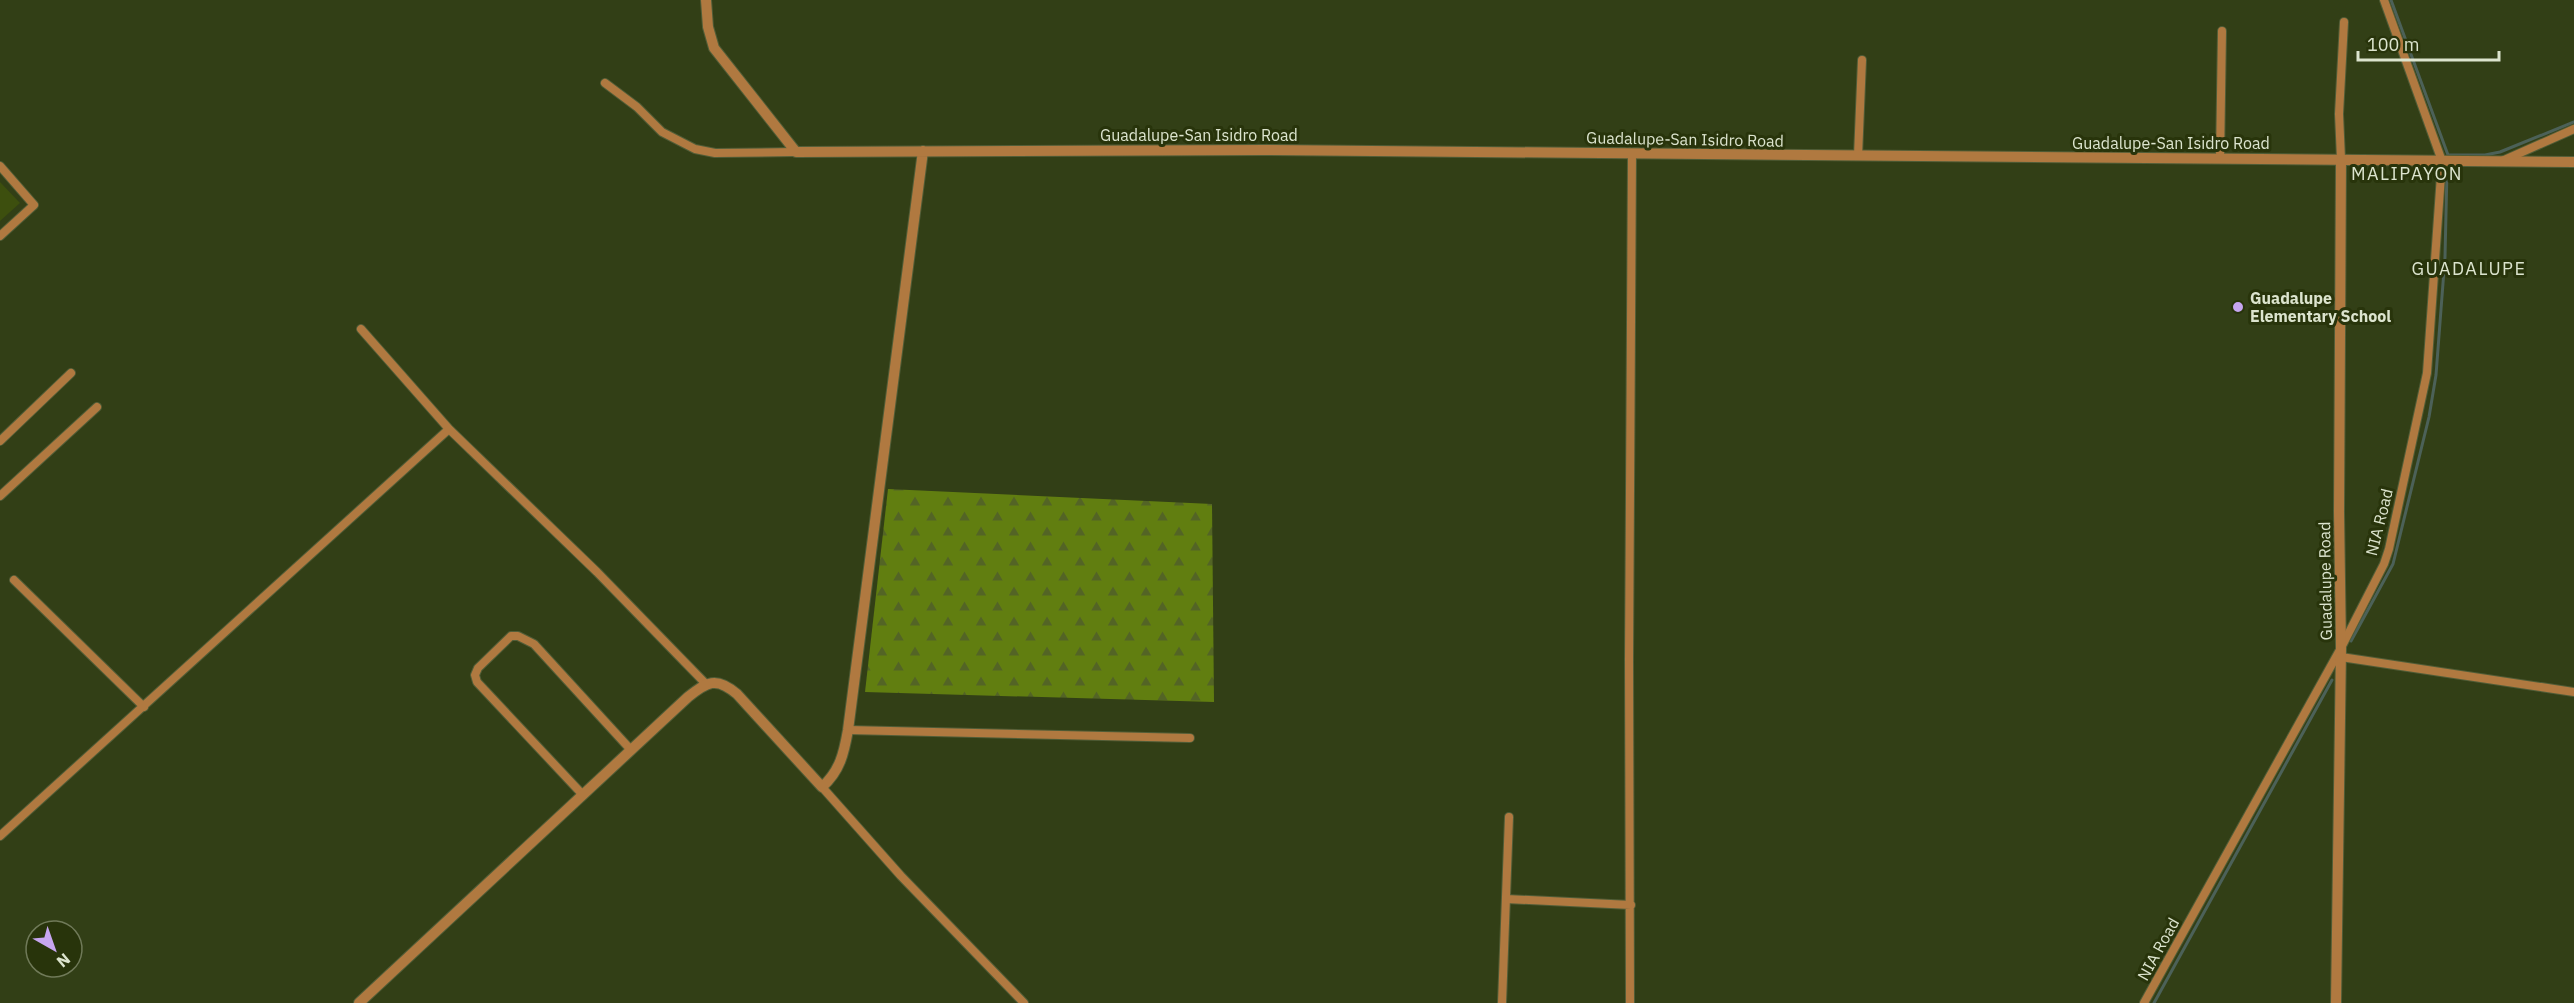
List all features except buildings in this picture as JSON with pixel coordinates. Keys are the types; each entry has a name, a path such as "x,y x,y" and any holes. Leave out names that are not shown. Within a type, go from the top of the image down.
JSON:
{"street":[{"path":"706,0 708,27 714,48 796,152"},
{"name":"NIA Road","path":"2144,1003 2341,653 2384,564 2427,373 2442,162 2384,0"},
{"path":"2342,159 2339,114 2344,22"},
{"path":"2220,159 2222,31"},
{"path":"1858,156 1862,60"},
{"path":"605,83 632,102 662,132 695,149 715,153 796,152"},
{"path":"2502,161 2574,129"},
{"name":"Guadalupe-San Isidro Road","path":"796,152 1240,150 2574,162"},
{"path":"822,787 840,766 848,730 923,151"},
{"path":"1630,1003 1629,660 1632,153"},
{"name":"Guadalupe Road","path":"2336,1003 2337,781 2341,653 2339,500 2342,159"},
{"path":"0,166 34,205 0,236"},
{"path":"361,329 449,429 604,579 706,684"},
{"path":"0,441 71,374"},
{"path":"0,496 97,407"},
{"path":"0,836 449,429"},
{"path":"14,580 144,707"},
{"path":"583,795 477,682 475,675 478,668 511,636 518,636 534,644 631,750"},
{"path":"2341,653 2574,692"},
{"path":"359,1003 631,750 706,684 720,683 737,694 901,876 1020,1002"},
{"path":"848,730 1190,738"},
{"path":"1502,1003 1509,817"},
{"path":"1506,899 1631,905"}],"green space":[{"path":"0,182 20,203 0,221"},
{"path":"888,489 1212,504 1214,702 865,692"}],"waterway":[{"path":"2391,0 2448,155 2485,155 2500,152 2574,122"},
{"path":"2351,641 2393,564 2429,417 2436,375 2445,257 2447,170"},
{"path":"2154,1003 2332,680"}],"place":[{"name":"Guadalupe Elementary School","path":"2238,307"}],"district":[{"name":"MALIPAYON","path":"2407,173"},
{"name":"GUADALUPE","path":"2469,268"}]}
